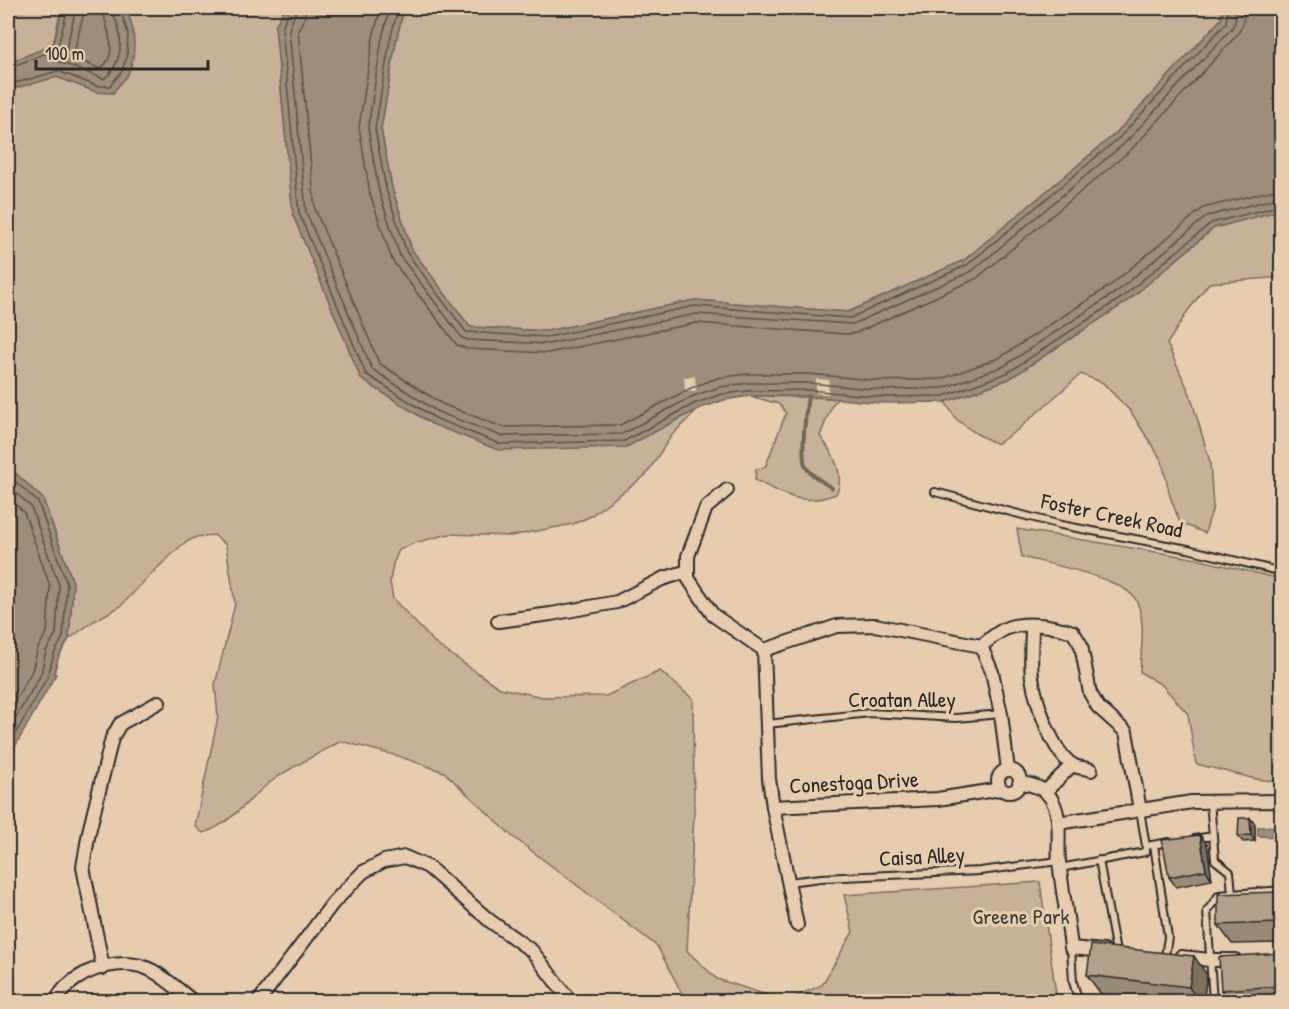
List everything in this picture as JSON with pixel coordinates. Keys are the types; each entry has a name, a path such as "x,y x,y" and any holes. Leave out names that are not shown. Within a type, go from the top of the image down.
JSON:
{"street":[{"path":"727,490 706,508 687,556 688,578 713,615 764,650 837,626 875,625 981,646 1007,627 1032,625 1073,632 1081,645 1090,693 1098,707 1126,732 1140,810"},
{"path":"498,621 617,602 662,579 688,571"},
{"path":"1032,625 1032,674 1035,695 1048,732 1072,765 1091,770"},
{"path":"981,646 992,672 1001,714 1008,770"},
{"name":"Conestoga Drive","path":"764,650 769,779 787,882 797,924"},
{"path":"104,968 83,867 89,832 112,738 120,723 159,702"},
{"path":"1045,792 1072,765"},
{"path":"1008,770 1017,774 1019,783 1017,788 1011,792 1001,789 998,779 1001,773 1008,770"},
{"path":"1019,783 1037,786 1053,802 1058,823 1060,864 1071,948 1121,952"},
{"name":"Conestoga Drive","path":"773,807 938,799 1001,789"},
{"path":"1058,823 1192,802 1281,801"},
{"path":"258,1002 333,903 363,873 384,861 405,857 428,867 490,921 532,951 571,1002"},
{"path":"1160,955 1210,960 1251,960"},
{"path":"55,1002 66,987 88,972 132,965 152,970 194,1002"}],"lane":[{"name":"Foster Creek Road","path":"935,492 1061,525 1188,549 1281,572"},
{"name":"Croatan Alley","path":"766,724 870,713 956,718 1001,714"},
{"path":"1210,802 1215,860 1230,872 1232,893"},
{"path":"1140,810 1150,845 1168,937 1160,955"},
{"path":"1189,839 1213,836"},
{"path":"1150,845 1177,841"},
{"name":"Caisa Alley","path":"787,882 1060,864 1145,852 1150,845"},
{"path":"1099,860 1121,952"},
{"path":"1213,1002 1207,911 1219,895 1281,890"},
{"path":"1071,948 1073,982 1079,1002"}],"green space":[{"path":"8,8 63,8 53,45 8,63"},
{"path":"124,8 285,8 275,26 293,215 362,379 432,424 626,447 698,409 671,436 646,475 589,517 573,524 511,536 449,534 414,543 399,550 393,564 390,581 393,599 437,645 500,688 543,697 606,696 660,671 693,699 694,814 687,951 717,979 786,1001 686,1001 657,946 512,836 444,772 398,756 341,741 276,778 223,823 203,833 195,826 218,717 215,685 235,604 226,545 214,535 196,537 183,544 121,606 94,621 69,639 73,582 43,499 8,466 8,90 57,77 96,92 113,93 127,74 128,13"},
{"path":"404,8 1223,8 1221,19 1116,133 964,261 848,312 695,300 547,331 470,327 412,250 392,188 381,129"},
{"path":"1281,210 1281,277 1209,283 1167,344 1190,394 1210,462 1213,507 1205,533 1180,523 1170,496 1162,461 1131,412 1103,383 1081,374 1016,431 997,444 977,434 956,419 945,402 1009,379 1125,303 1214,228"},
{"path":"750,396 838,398 832,405 820,436 833,456 838,471 839,486 836,494 824,498 803,499 785,494 755,480 756,469 766,465 786,413 779,404"},
{"path":"1017,529 1192,558 1281,579 1281,782 1256,779 1196,764 1188,714 1162,685 1140,672 1142,636 1140,610 1137,602 1130,593 1103,579 1022,557"},
{"name":"Greene Park","path":"1040,882 1057,1001 786,1001 822,985 853,932 844,895"}],"water":[{"path":"63,8 124,8 131,22 134,40 133,58 126,77 113,93 96,92 57,77 8,90 8,63 53,45"},
{"path":"285,8 404,8 381,129 392,188 412,250 470,327 547,331 695,300 848,312 964,260 1116,133 1221,19 1223,8 1281,8 1281,210 1214,228 1125,303 1009,379 945,402 881,403 808,396 750,396 724,400 698,409 626,447 498,450 432,424 361,379 293,215 275,26"},
{"path":"8,466 43,499 73,583 69,639 59,656 54,673 56,674 8,759"},
{"path":"1278,820 1281,820 1281,842 1278,842 1278,837 1258,836 1258,827 1278,826"}],"pier":[{"path":"695,376 696,391 685,392 684,377"},
{"path":"816,379 829,380 828,394 816,393"}],"building":[{"path":"1239,818 1250,818 1251,835 1238,836"},
{"path":"1200,835 1206,870 1169,877 1162,840"},
{"path":"1281,892 1281,923 1218,925 1218,894"},
{"path":"1091,945 1194,956 1189,987 1087,975"},
{"path":"1281,953 1281,986 1221,990 1219,957"}],"waterway":[{"path":"808,396 804,462 811,473 832,488"}]}
